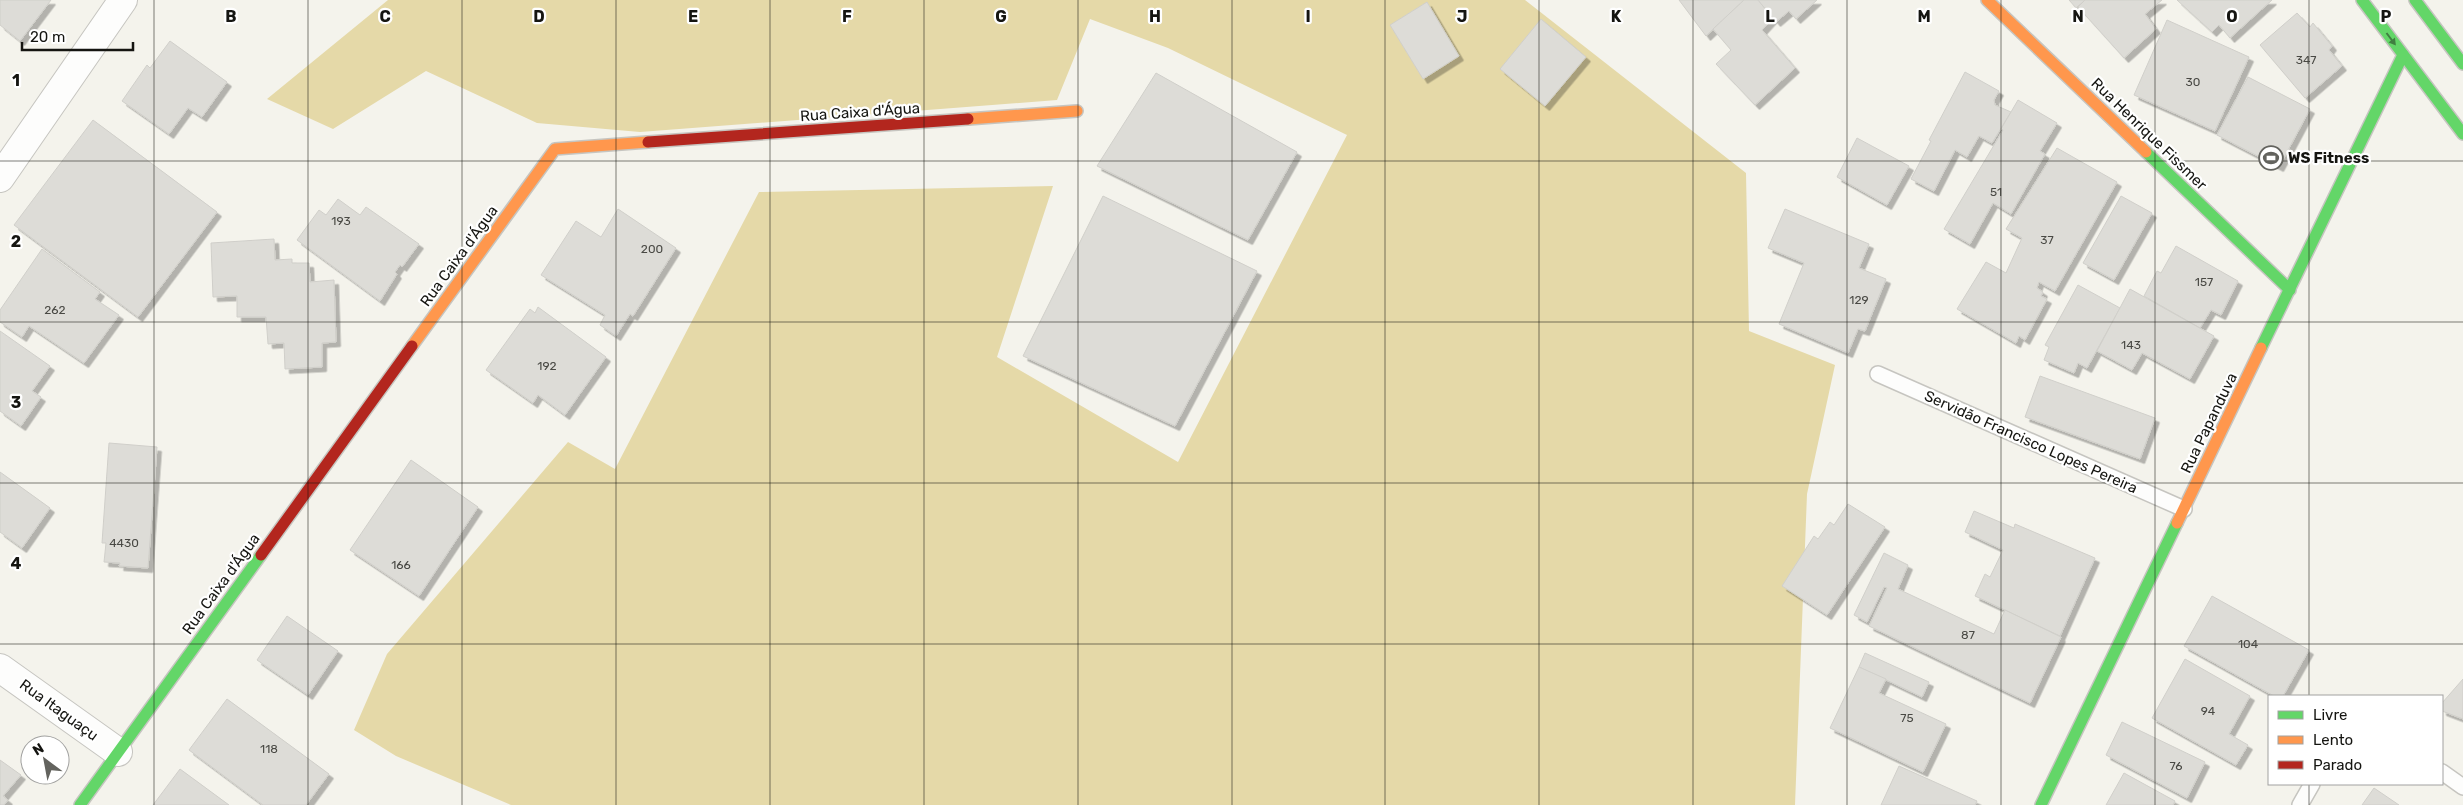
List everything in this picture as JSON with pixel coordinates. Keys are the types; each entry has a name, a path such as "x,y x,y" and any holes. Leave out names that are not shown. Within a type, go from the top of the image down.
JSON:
{"street":[{"path":"0,178 123,0"},
{"name":"Rua Henrique Fissmer","path":"1987,0 2290,290"},
{"path":"2362,0 2463,134"},
{"path":"2423,4 2463,64"},
{"name":"Rua Papanduva","path":"2041,805 2403,55"},
{"name":"Rua Caixa d'Água","path":"80,805 555,149 1077,111"},
{"name":"Rua Itaguaçu","path":"0,668 118,752"}],"lane":[{"name":"Servidão Francisco Lopes Pereira","path":"1878,374 2184,509"},
{"path":"2443,773 2463,787"},
{"path":"2300,805 2311,785"}],"shaded area":[{"path":"388,0 1525,0 1746,173 1749,331 1835,365 1807,494 1795,805 511,805 396,756 354,730 387,654 568,442 615,469 759,192 1053,186 997,357 1178,462 1347,135 1168,48 1090,19 1057,100 640,132 537,123 426,71 333,129 267,99"}],"building":[{"path":"0,0 51,0 20,41 0,25"},
{"path":"1679,0 1744,0 1706,36"},
{"path":"1744,0 1758,0 1773,18 1762,30 1795,68 1755,105 1716,64 1731,50 1713,29"},
{"path":"1758,0 1817,0 1796,19 1789,11 1776,22"},
{"path":"2069,0 2085,0 2076,8"},
{"path":"2085,0 2162,0 2145,14 2156,29 2124,58 2078,7"},
{"path":"2177,0 2272,0 2230,38 2219,25 2212,32"},
{"path":"1427,2 1459,56 1423,79 1390,25"},
{"path":"2297,13 2310,27 2313,23 2332,46 2329,50 2342,66 2305,98 2260,45"},
{"path":"1541,19 1586,57 1545,106 1500,69"},
{"path":"2167,20 2249,57 2215,131 2134,95"},
{"path":"170,41 227,82 202,117 188,108 169,134 122,101 147,65 150,68"},
{"path":"1965,72 1999,91 1994,100 1995,105 2011,112 1992,143 1979,136 1967,157 1955,150 1934,191 1911,179 1931,141 1929,140"},
{"path":"1156,73 1297,152 1248,240 1097,166"},
{"path":"2248,77 2310,109 2279,167 2217,135"},
{"path":"2018,100 2057,123 2040,151 2045,154 2011,214 1993,203 1970,244 1944,229 2003,130 2001,129"},
{"path":"93,120 217,212 138,317 14,225"},
{"path":"1857,138 1909,166 1887,205 1837,177"},
{"path":"2057,148 2117,182 2055,291 2039,282 2037,288 2043,292 2041,296 2047,299 2025,340 2019,336 2016,343 1957,309 1986,262 2006,273 2022,238 2006,229"},
{"path":"1103,196 1257,271 1175,426 1023,356"},
{"path":"2121,196 2152,213 2114,280 2083,263"},
{"path":"338,199 360,215 366,207 419,244 402,267 400,265 395,272 397,274 380,301 297,240 319,210 326,215"},
{"path":"618,209 676,248 633,316 630,314 616,336 600,325 605,315 541,275 576,221 601,237"},
{"path":"1785,209 1869,244 1859,268 1886,279 1865,331 1858,329 1848,353 1779,324 1804,263 1768,248"},
{"path":"274,239 275,260 292,259 292,263 309,263 310,282 334,280 336,342 322,343 322,367 285,369 284,343 268,344 266,317 237,317 237,296 213,297 211,243"},
{"path":"2176,246 2238,281 2221,315 2211,310 2200,328 2144,296 2157,271 2161,273"},
{"path":"42,249 100,292 95,299 119,315 84,363 29,326 22,337 0,322 0,310"},
{"path":"2078,285 2120,308 2087,368 2078,363 2074,373 2044,360 2049,347 2045,345"},
{"path":"2130,289 2214,336 2190,379 2142,353 2132,370 2097,351"},
{"path":"538,307 606,357 565,415 538,395 533,403 486,370 530,309 535,313"},
{"path":"0,331 50,366 32,391 41,397 21,426 0,411"},
{"path":"2040,376 2155,418 2140,459 2025,417"},
{"path":"109,443 157,447 148,568 119,566 120,563 104,562 106,543 102,543"},
{"path":"411,460 478,507 419,596 350,550"},
{"path":"0,472 50,508 22,548 0,532"},
{"path":"1848,504 1885,527 1827,615 1782,586 1814,536 1818,539 1830,522 1834,525"},
{"path":"1974,511 2014,528 2015,524 2095,558 2060,636 1975,596 1985,574 1990,577 2003,550 1965,532"},
{"path":"1884,553 1908,565 1898,589 1994,634 2005,610 2061,637 2030,703 1869,626 1887,588 1884,587 1867,622 1854,615"},
{"path":"2212,596 2309,650 2284,695 2272,695 2184,646"},
{"path":"287,616 338,651 308,695 257,660"},
{"path":"1865,653 1929,682 1922,697 1859,667"},
{"path":"2185,659 2250,696 2229,734 2248,745 2236,765 2152,718"},
{"path":"1859,667 1886,679 1879,693 1946,724 1923,772 1830,728"},
{"path":"2463,679 2463,719 2443,711 2443,702"},
{"path":"227,699 329,774 306,805 263,805 189,750"},
{"path":"2122,722 2205,762 2187,798 2106,755"},
{"path":"0,760 20,776 3,796 8,800 4,805 0,805"},
{"path":"1899,766 1977,801 1975,805 1881,805"},
{"path":"180,769 229,805 153,805"},
{"path":"2124,773 2175,801 2173,805 2106,805"},
{"path":"2374,788 2399,805 2362,805"}],"traffic: fast":[{"path":"2362,0 2463,134"},
{"path":"2415,0 2463,64"},
{"path":"2261,348 2403,55"},
{"path":"2146,152 2290,290"},
{"path":"2041,805 2177,523"},
{"path":"80,805 261,555"}],"traffic: slow":[{"path":"1987,0 2146,152"},
{"path":"968,119 1077,111"},
{"path":"412,346 555,149 648,142"},
{"path":"2177,523 2261,348"}],"traffic: jam":[{"path":"648,142 968,119"},
{"path":"261,555 412,346"}],"place":[{"name":"WS Fitness","path":"2271,158"}]}
